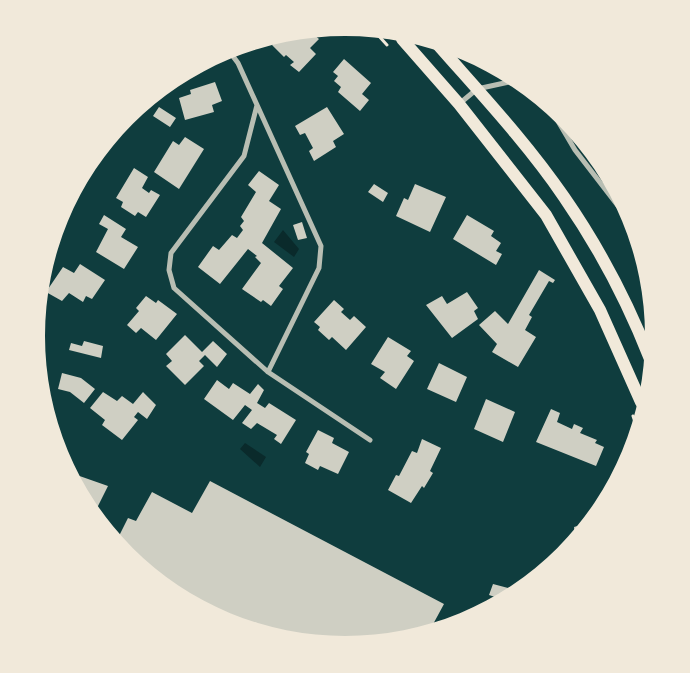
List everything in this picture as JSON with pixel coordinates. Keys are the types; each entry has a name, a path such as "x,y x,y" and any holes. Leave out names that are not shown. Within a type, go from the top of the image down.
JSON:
{"main road":[{"path":"405,42 459,104 546,215 600,310 636,406"},
{"path":"447,54 564,197 616,287 645,348"}],"street":[{"path":"234,57 321,246 319,268 268,372"},
{"path":"459,104 477,89 505,83"},
{"path":"257,105 244,156 171,253 168,270 174,288 268,372 370,440"},
{"path":"564,132 575,150 609,194"}],"path":[{"path":"381,39 389,48"}],"water":[{"path":"283,230 299,249 294,257 274,242"},
{"path":"245,443 266,457 260,467 240,449"}],"building":[{"path":"306,39 319,39 310,48 316,54 299,72 290,65 294,62 286,55 284,57 272,45"},
{"path":"344,59 371,83 362,94 369,100 360,111 338,92 341,87 334,81 338,76 333,72"},
{"path":"215,82 222,101 212,105 214,112 185,120 179,98 191,94 190,90"},
{"path":"159,107 176,118 170,127 153,116"},
{"path":"327,107 344,134 333,141 336,147 314,161 309,151 313,148 305,133 300,135 295,126"},
{"path":"185,137 204,149 179,189 154,172 173,141 179,145"},
{"path":"134,168 148,177 142,188 149,193 151,190 160,195 146,217 138,212 135,216 121,207 123,202 116,198"},
{"path":"259,171 279,185 269,201 281,209 262,243 293,268 279,286 283,289 271,306 263,300 261,302 242,289 261,263 255,257 257,256 248,249 220,284 198,267 213,246 219,250 232,235 237,238 243,230 240,226 244,221 241,217 256,192 248,185"},
{"path":"374,184 388,193 383,202 368,192"},
{"path":"415,184 446,197 430,232 396,216 404,198 408,200"},
{"path":"104,215 126,229 121,237 138,247 124,269 96,252 108,229 99,224"},
{"path":"467,215 494,231 491,236 501,243 496,251 502,254 496,265 453,239"},
{"path":"302,222 307,238 298,240 293,225"},
{"path":"80,264 105,280 92,299 86,296 83,302 69,293 62,301 48,293 49,288 63,267 74,273"},
{"path":"539,270 555,280 553,283 549,281 529,315 532,317 525,330 536,337 518,367 492,352 497,344 479,325 495,311 508,324"},
{"path":"467,292 478,308 474,311 478,319 452,338 426,305 442,296 447,304"},
{"path":"146,296 156,303 158,300 177,314 156,340 141,328 136,333 127,325 139,311 136,308"},
{"path":"334,300 344,309 341,312 350,320 354,316 366,327 346,350 332,337 329,340 318,330 320,327 314,322"},
{"path":"185,335 202,352 213,341 227,354 217,367 205,355 199,361 204,366 185,385 166,366 172,361 166,354"},
{"path":"388,337 411,351 407,356 414,361 396,389 380,378 385,372 371,364"},
{"path":"84,341 103,346 101,358 69,350 71,343 82,346"},
{"path":"439,363 467,377 456,402 427,389"},
{"path":"62,373 81,378 95,389 84,403 70,392 58,389"},
{"path":"217,380 229,389 233,383 250,394 258,384 264,390 257,403 265,408 269,403 296,420 281,444 274,439 277,435 257,423 251,429 242,423 252,410 245,405 233,420 204,399"},
{"path":"103,392 117,401 122,396 133,404 143,392 156,405 147,419 138,412 134,417 138,420 122,440 102,425 105,420 90,408"},
{"path":"486,399 515,412 503,442 474,429"},
{"path":"551,409 560,413 557,422 572,429 574,424 583,428 580,433 597,440 595,443 604,447 596,466 536,442"},
{"path":"318,430 334,438 332,443 349,452 338,474 320,466 318,470 305,463 309,454 306,452"},
{"path":"422,439 441,448 430,471 433,473 424,488 422,486 411,503 388,490 396,475 399,476 412,451 417,453"},
{"path":"79,476 108,486 98,507"},
{"path":"210,481 444,604 433,624 404,631 365,636 345,637 306,634 267,627 248,621 212,606 178,586 147,562 120,535 128,518 136,521 152,492 192,513"},
{"path":"493,584 509,588 495,597 489,595"}]}
